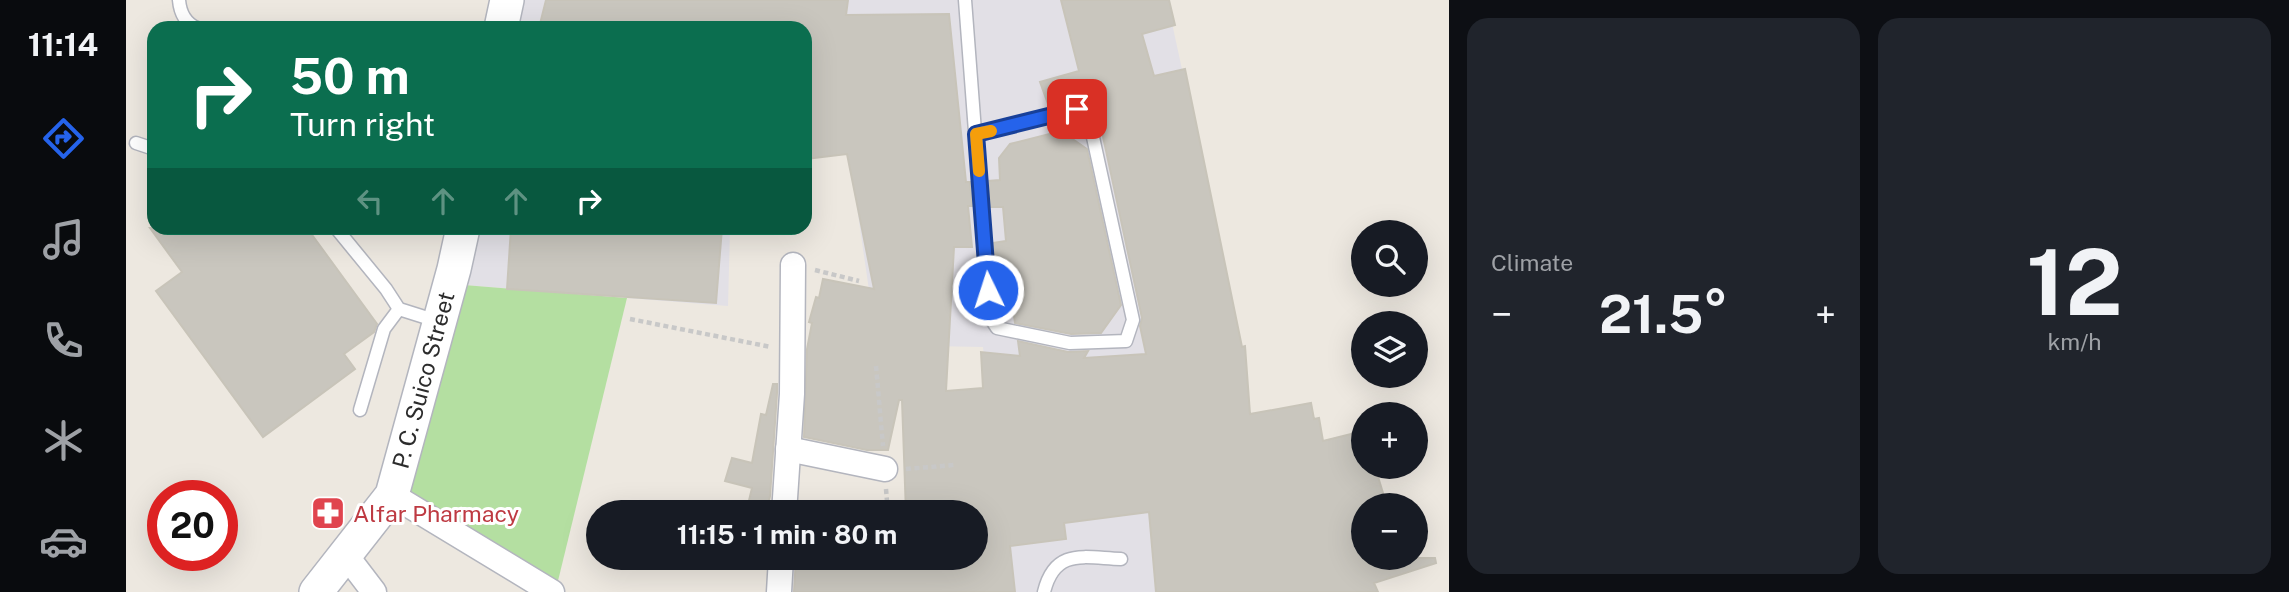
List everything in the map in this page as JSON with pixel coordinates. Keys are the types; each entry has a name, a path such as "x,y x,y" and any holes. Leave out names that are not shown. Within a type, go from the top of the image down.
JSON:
{"street":[{"path":"502,21 506,0"},
{"name":"P. C. Suico Street","path":"316,592 392,495 461,235"},
{"path":"785,500 793,265"},
{"path":"788,449 885,469"},
{"path":"392,495 552,592"},
{"path":"345,554 374,592"},
{"path":"779,592 780,570"}],"lane":[{"path":"179,0 180,12 188,21"},
{"path":"965,0 989,316 997,328 1070,343 1126,341 1133,320 1090,119 1085,112 1077,109 976,134"},
{"path":"136,143 147,147"},
{"path":"343,235 399,309 439,322"},
{"path":"360,410 384,329 399,309"},
{"path":"1044,592 1046,581 1059,563 1070,558 1121,559"}],"path":[{"path":"793,265 859,281"},
{"path":"630,318 792,351"},
{"path":"876,366 885,469 954,465"}],"shaded area":[{"path":"517,0 1167,0 1241,342 1258,509 1373,592 782,592 784,570 988,570 988,549 1004,536 983,347 877,345 848,146 812,47 812,21 513,21"},
{"path":"474,235 730,235 728,306 464,285"}],"green space":[{"path":"464,285 627,298 557,585 405,491"}],"building":[{"path":"546,0 848,0 846,15 949,14 966,182 970,182 972,206 968,206 972,247 954,247 946,391 983,388 981,352 1020,356 1018,341 1068,352 1088,351 1084,358 1146,354 1140,326 1142,318 1093,90 1048,104 1040,82 1079,71 1061,0 1169,0 1175,25 1142,34 1154,76 1185,69 1242,347 1245,346 1250,414 1311,403 1314,419 1319,418 1323,441 1351,434 1351,479 1379,479 1383,493 1351,493 1351,570 1414,570 1374,583 1378,592 1156,592 1149,512 1064,523 1066,539 1010,546 1015,592 794,592 795,570 988,570 988,500 906,500 902,400 899,400 888,450 867,450 804,437 807,349 812,323 809,322 823,279 874,289 847,154 812,158 812,21 541,21"},
{"path":"1061,131 1087,149 1121,305 1101,333 1071,334 1015,323 1013,309 997,310 992,243 1006,241 1003,207 990,207 988,181 1000,180 999,158 1010,144"},
{"path":"155,235 312,235 377,324 374,332 344,354 355,369 263,437 156,291 182,272"},
{"path":"511,235 721,235 716,303 507,289"},
{"path":"773,384 777,384 769,500 749,500 752,488 725,481 732,458 752,463 761,414 766,415"},
{"path":"1428,558 1435,558 1436,563 1428,566"}],"slow traffic":[{"path":"979,171 976,134 991,131"}],"place":[{"name":"Alfar Pharmacy","path":"328,513"}],"route":[{"path":"988,290 976,134 1077,109"}]}
